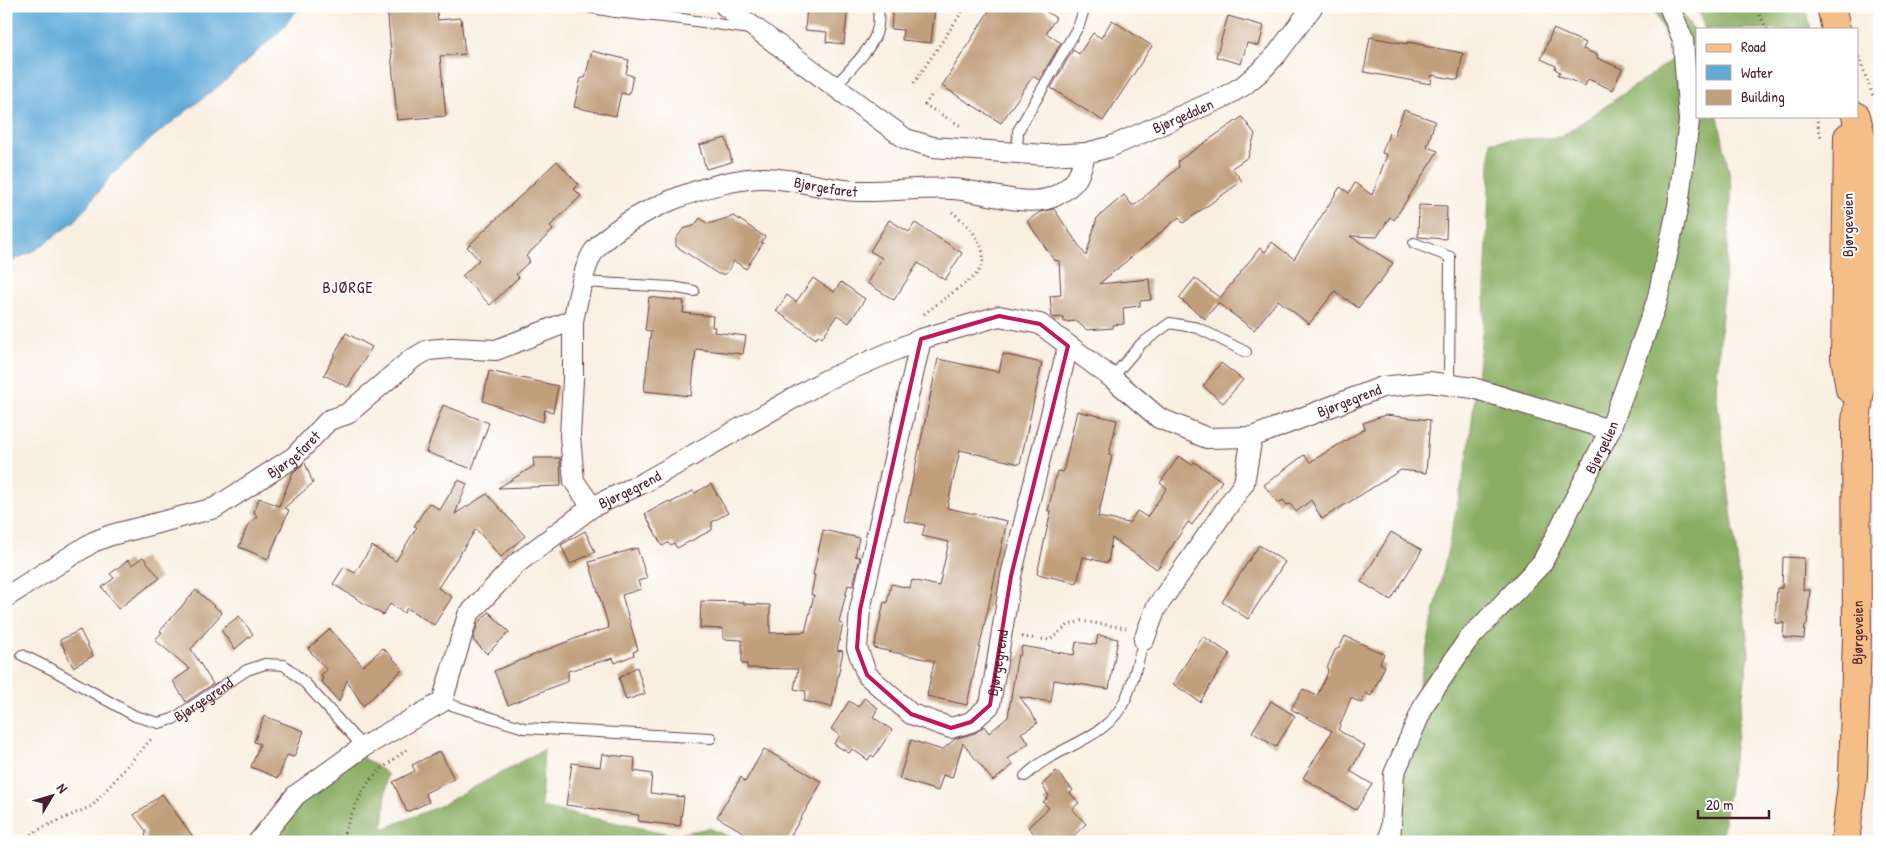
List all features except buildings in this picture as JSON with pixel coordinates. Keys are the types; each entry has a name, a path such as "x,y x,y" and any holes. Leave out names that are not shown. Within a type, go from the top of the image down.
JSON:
{"main road":[{"path":"1831,6 1836,28"},
{"name":"Bjørgeveien","path":"1845,842 1853,776 1857,636 1856,422 1866,339 1868,236 1865,106"},
{"name":"Bjørgeveien","path":"1849,118 1845,356 1856,422"}],"street":[{"name":"Bjørgedalen","path":"725,6 906,139 933,147 1046,155 1086,152 1110,147 1222,98 1243,86 1262,70 1277,54 1312,6"},
{"name":"Bjørgelien","path":"1390,842 1394,774 1425,703 1467,641 1542,563 1610,430 1657,301 1678,206 1689,121 1683,40 1669,6"},
{"name":"Bjørgefaret","path":"592,507 574,481 570,436 574,320 582,282 593,253 606,239 638,217 693,191 740,179 766,178 857,191 952,189 1025,200 1050,198 1064,190 1077,178 1086,152"},
{"name":"Bjørgegrend","path":"442,702 468,615 516,564 592,507 643,483 826,380 921,339 999,316 1040,324 1112,378 1159,418 1207,438 1252,437 1382,387 1429,382 1472,388 1610,430"},
{"name":"Bjørgefaret","path":"6,597 93,542 111,535 215,508 294,457 329,420 347,414 412,359 428,350 451,348 496,350 574,320"},
{"name":"Bjørgegrend","path":"921,339 860,610 857,648 867,674 911,714 951,728 971,722 990,705 1011,576 1068,346"},
{"path":"1146,635 1156,608 1244,483 1252,437"},
{"path":"258,842 296,795 363,747 442,702"}],"lane":[{"name":"Bjørgedalen","path":"582,6 756,30"},
{"path":"834,87 867,49 876,34 880,16 878,6"},
{"path":"1017,153 1018,131 1079,25 1085,6"},
{"path":"1414,243 1450,257 1449,385"},
{"path":"582,282 663,286 694,291"},
{"path":"1112,378 1141,344 1170,323 1198,328 1246,352"},
{"path":"1025,776 1045,760 1082,742 1099,731 1111,719 1125,699 1146,635"},
{"name":"Bjørgegrend","path":"22,655 53,670 135,716 159,723 173,719 247,670 265,664 284,665 305,683 363,747"},
{"path":"442,702 524,728 711,738"}],"path":[{"path":"914,83 966,6"},
{"path":"1755,6 1766,28"},
{"path":"1858,59 1865,106"},
{"path":"931,96 925,105 958,124"},
{"path":"921,339 919,323 926,312 975,276 981,268 983,259 981,246 977,239 960,218 931,195 930,190"},
{"path":"1002,634 1050,640 1068,625 1081,621 1146,635"},
{"path":"18,842 42,828 92,806 151,740 159,723"},
{"path":"340,842 368,783 408,748"}],"highlighted area":[{"path":"999,316 1040,324 1068,346 1011,576 990,705 971,722 951,728 911,714 867,675 857,648 860,610 921,339"}],"green space":[{"path":"1653,6 1678,6 1696,35 1696,118 1718,118 1732,188 1716,390 1749,653 1721,842 1388,842 1397,787 1468,455 1484,317 1491,141 1561,137 1675,58"},
{"path":"1696,6 1805,6 1810,28 1705,28"},
{"path":"544,749 541,807 674,835 709,828 742,842 249,842 359,754 387,774 383,829 442,805"}],"water":[{"path":"6,6 301,6 278,33 225,81 153,137 111,176 76,220 37,249 6,264"}],"district":[{"name":"BJØRGE","path":"348,287"}]}
